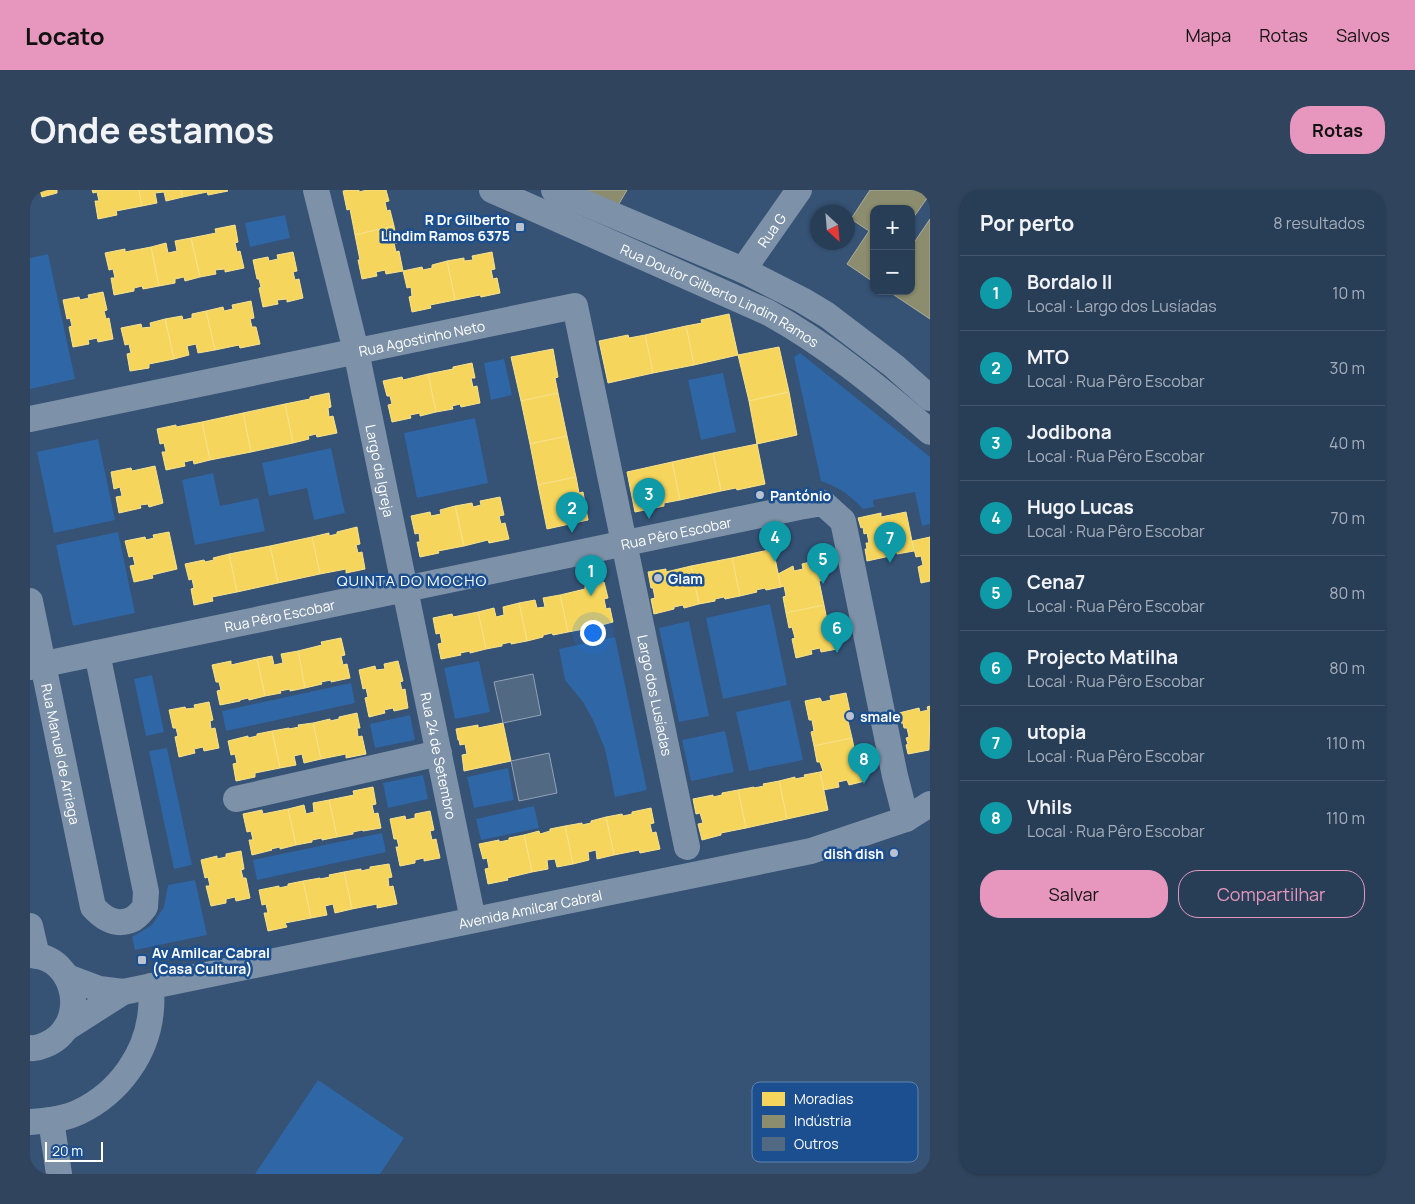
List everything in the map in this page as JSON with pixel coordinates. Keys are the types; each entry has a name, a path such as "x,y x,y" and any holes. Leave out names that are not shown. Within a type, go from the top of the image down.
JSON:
{"street":[{"name":"Largo da Igreja","path":"316,190 356,351 405,590"},
{"name":"Rua Doutor Gilberto Lindim Ramos","path":"492,190 767,312 790,324 837,356 880,389 930,432"},
{"name":"Rua Doutor Gilberto Lindim Ramos","path":"554,190 743,270 827,315 894,366 930,398"},
{"name":"Rua G","path":"743,270 799,190"},
{"name":"Rua Agostinho Neto","path":"30,419 575,306 625,544"},
{"name":"Rua Pêro Escobar","path":"37,666 823,503 843,521 893,766 906,819"},
{"name":"Largo dos Lusíadas","path":"625,544 686,847"},
{"name":"Rua 24 de Setembro","path":"405,590 473,920"},
{"name":"Rua Manuel de Arriaga","path":"30,601 37,666 93,907 104,918 119,922 134,918 145,907 146,892 97,653"},
{"path":"236,799 439,753"},
{"name":"Avenida Amílcar Cabral","path":"123,992 811,851 906,819 930,804"},
{"path":"30,926 33,956 54,963 67,977 74,994 73,1012 66,1029"},
{"path":"67,977 99,989 123,992"},
{"path":"60,1174 41,1121 78,1112 106,1096 132,1066 144,1042 152,1010 151,986"},
{"path":"30,1048 34,1049 52,1042 66,1029 123,992"}],"shaded area":[{"path":"285,215 290,238 250,247 245,223"},
{"path":"48,254 75,379 30,389 30,258"},
{"path":"800,353 930,457 930,524 922,526 915,492 873,500 874,507 863,509 844,492 821,481 794,357"},
{"path":"504,359 512,395 491,400 484,363"},
{"path":"723,373 736,432 701,440 688,380"},
{"path":"475,418 488,483 417,498 404,433"},
{"path":"98,439 115,520 54,533 37,452"},
{"path":"331,448 345,513 314,520 307,488 269,496 262,463"},
{"path":"213,473 220,506 258,498 265,531 195,545 182,480"},
{"path":"118,532 135,613 73,626 56,545"},
{"path":"770,604 787,685 723,699 706,618"},
{"path":"689,621 709,716 679,722 659,628"},
{"path":"615,637 647,790 615,797 605,749 583,702 565,680 559,649"},
{"path":"479,661 490,712 455,719 444,668"},
{"path":"152,675 164,732 146,736 134,679"},
{"path":"351,683 355,703 226,731 222,711"},
{"path":"790,700 803,760 749,771 736,712"},
{"path":"410,715 415,740 375,748 370,724"},
{"path":"725,731 734,772 691,781 682,740"},
{"path":"167,748 192,865 174,869 149,751"},
{"path":"508,768 514,800 474,808 467,777"},
{"path":"423,775 428,799 388,808 383,783"},
{"path":"534,806 539,828 481,840 476,819"},
{"path":"382,833 386,852 257,880 253,860"},
{"path":"195,880 207,935 135,950 132,937 152,925 164,907 168,885"},
{"path":"318,1080 404,1138 380,1174 255,1174"}],"building: Moradias":[{"path":"40,190 57,190 57,193 42,197"},
{"path":"92,190 139,190 142,206 116,211 117,215 98,219 95,201 99,201 97,192 93,193"},
{"path":"139,190 181,190 183,197 166,201 164,192 155,193 157,203 142,206"},
{"path":"181,190 228,191 208,195 207,192 183,197"},
{"path":"359,190 359,192 386,190 389,201 385,202 387,211 390,210 394,226 355,235 350,209 347,210 343,191"},
{"path":"235,225 238,242 235,243 237,252 240,251 244,268 225,272 225,269 215,270 216,274 200,277 191,238 216,233 215,229"},
{"path":"394,226 397,243 394,243 396,252 399,251 403,271 386,274 385,270 376,272 377,276 362,279 355,235"},
{"path":"191,238 200,277 185,281 184,277 175,279 175,283 159,286 151,247 166,243 168,253 177,251 175,241"},
{"path":"151,247 159,286 143,289 142,286 134,288 134,291 114,295 111,278 115,278 113,269 109,270 105,253 125,249 125,252"},
{"path":"293,252 297,271 293,272 295,280 299,279 303,298 287,302 287,299 277,300 278,304 263,307 259,288 261,287 259,279 257,279 253,260 268,257 269,261 278,259 277,255"},
{"path":"492,252 495,269 491,270 493,279 497,278 500,293 455,300 447,261 464,258 464,261 473,260 472,256"},
{"path":"447,261 455,300 430,305 431,308 412,312 409,297 412,296 411,287 407,288 403,271 422,267 423,270 432,268 432,265"},
{"path":"103,292 107,310 104,311 106,319 109,318 113,339 98,342 97,338 88,340 89,344 73,347 69,327 72,326 70,318 67,319 63,300 79,297 80,300 89,298 88,295"},
{"path":"251,301 254,318 250,319 252,327 256,327 260,344 240,348 239,345 215,350 206,311 223,307 224,311 233,309 232,305"},
{"path":"206,311 215,350 198,353 196,344 187,346 189,355 174,359 165,319 182,316 183,320 192,318 192,314"},
{"path":"729,314 738,355 694,365 686,326 702,323 701,320"},
{"path":"165,319 174,359 149,364 149,368 130,371 127,354 131,353 129,344 125,345 121,328 141,324 142,328 151,327 150,323"},
{"path":"686,326 694,365 653,373 645,335"},
{"path":"628,335 629,338 645,335 653,373 608,383 599,341"},
{"path":"779,347 789,392 749,401 738,355"},
{"path":"553,349 558,377 555,378 558,393 521,401 511,357"},
{"path":"472,363 475,378 471,378 473,387 477,386 480,403 461,407 460,404 452,406 453,409 436,412 428,374"},
{"path":"428,374 436,412 420,416 420,413 410,415 411,418 392,422 388,405 392,404 390,396 387,396 383,381 402,377 403,380"},
{"path":"789,392 797,435 757,444 749,401"},
{"path":"329,393 331,407 328,408 329,417 333,416 337,433 317,437 316,434 308,436 309,439 293,443 285,404"},
{"path":"558,393 567,436 530,444 521,401"},
{"path":"285,404 293,443 251,452 243,413"},
{"path":"243,413 251,452 210,460 202,422"},
{"path":"202,422 210,460 194,464 193,460 184,462 185,466 166,470 162,452 166,452 164,443 160,444 157,429"},
{"path":"567,436 576,477 538,485 530,444"},
{"path":"757,444 765,484 737,490 736,488 721,491 713,453"},
{"path":"713,453 721,491 680,500 672,462"},
{"path":"672,462 680,500 664,503 664,506 635,512 627,472"},
{"path":"155,466 163,503 149,507 148,504 140,505 141,508 119,513 116,497 122,496 120,487 114,489 111,472 131,468 132,471"},
{"path":"576,477 579,493 583,492 588,520 547,529 538,485"},
{"path":"500,497 504,515 499,516 501,524 505,523 509,539 489,543 488,540 464,546 455,506 472,503 473,507 481,505 480,501"},
{"path":"455,506 464,546 420,557 417,542 420,542 419,533 415,534 411,516 430,512 431,516 441,514 440,510"},
{"path":"906,512 914,551 897,554 897,552 889,554 890,556 867,561 865,549 867,549 866,543 869,543 867,533 864,534 863,527 861,528 858,518 881,513 881,517"},
{"path":"357,527 360,544 356,545 358,553 362,552 365,569 346,573 346,569 320,574 312,537 329,533 329,536"},
{"path":"169,532 177,569 152,575 153,578 134,582 130,566 135,565 133,556 129,557 125,541 145,537 146,540 154,538 153,535"},
{"path":"312,537 320,574 278,583 270,546"},
{"path":"930,537 930,581 921,583 918,567 923,565 921,556 916,557 912,541"},
{"path":"270,546 278,583 237,592 229,554"},
{"path":"773,549 781,587 766,590 765,588 740,596 732,558"},
{"path":"229,554 237,592 212,597 213,601 194,605 191,589 194,588 192,579 189,580 185,564 214,560 213,558"},
{"path":"732,558 740,596 725,599 724,597 699,604 691,566"},
{"path":"818,560 823,580 819,581 824,605 786,613 783,597 786,596 784,586 781,587 778,574 793,566 794,571 803,569 802,564"},
{"path":"691,566 699,604 684,608 683,605 674,607 674,609 654,614 651,599 655,598 648,572 666,569 666,572"},
{"path":"604,582 608,598 604,599 606,609 610,608 613,622 594,627 593,625 583,627 584,629 568,632 560,595 585,589 585,586"},
{"path":"560,595 568,632 553,635 552,633 527,641 519,603 535,600 537,608 545,607 543,598"},
{"path":"519,603 527,641 511,644 511,642 486,649 478,612 494,608 496,617 504,615 503,607"},
{"path":"824,605 829,630 833,629 837,649 821,652 820,648 811,650 812,654 796,658 792,639 795,638 792,627 789,628 786,613"},
{"path":"478,612 486,649 470,653 470,651 460,653 461,655 441,659 438,644 442,643 440,633 436,634 433,618 452,614 453,617"},
{"path":"341,638 345,655 341,656 343,665 347,664 350,678 321,682 322,684 305,688 298,651 322,645 321,642"},
{"path":"298,651 305,688 280,691 281,693 265,696 257,659 272,656 274,665 283,663 281,654"},
{"path":"257,659 265,696 220,705 217,691 221,690 219,682 216,682 212,665 231,661 231,665"},
{"path":"398,661 403,681 400,682 402,690 405,689 408,708 394,711 393,708 384,710 385,713 369,717 365,698 368,697 366,688 363,689 359,670 375,666 376,670 385,669 384,664"},
{"path":"846,693 850,712 846,713 852,738 814,746 811,732 814,731 812,720 809,720 805,701 820,698 822,702 831,700 830,696"},
{"path":"209,702 213,720 210,721 211,729 215,728 219,748 204,751 203,747 194,749 195,753 179,757 175,737 178,736 176,728 173,728 169,710 185,707 186,709 195,708 194,705"},
{"path":"930,706 929,750 908,754 906,738 909,737 907,728 904,728 903,723 901,723 899,713 919,708 920,712 928,710 927,707"},
{"path":"357,713 360,728 357,728 358,737 362,736 366,754 346,758 346,754 321,759 313,723 339,719 339,717"},
{"path":"313,723 321,759 304,763 302,754 294,756 296,765 280,768 272,731"},
{"path":"503,723 511,761 464,771 462,755 467,754 465,744 460,745 456,729 478,725 478,728"},
{"path":"272,731 280,768 255,773 255,777 236,781 233,764 237,763 235,754 231,755 228,741 248,736 248,738 257,736 257,734"},
{"path":"852,738 857,762 861,761 865,781 849,785 847,780 838,782 839,787 823,790 820,772 823,771 820,762 817,762 814,746"},
{"path":"820,772 828,810 787,819 779,781 795,777 795,779 805,777 804,775"},
{"path":"779,781 787,819 746,828 738,790 764,786 763,784"},
{"path":"373,787 376,804 372,805 374,814 378,813 381,828 362,830 337,837 329,800 354,795 353,791"},
{"path":"738,790 746,828 721,833 721,835 702,840 698,824 703,823 700,813 696,814 693,799 713,795 713,797"},
{"path":"329,800 337,837 322,840 322,838 296,845 288,809 304,805 306,814 314,812 313,803"},
{"path":"651,808 654,823 650,824 652,833 656,832 660,849 640,853 639,850 614,855 606,817 622,814 623,816"},
{"path":"288,809 296,845 271,849 252,855 249,840 253,840 251,831 247,832 243,814 262,810 263,814"},
{"path":"430,811 434,830 430,831 432,840 436,839 440,858 424,861 424,858 415,860 415,863 400,866 396,847 399,847 397,839 394,839 390,819 405,816 406,820 415,818 415,814"},
{"path":"606,817 614,855 597,859 596,850 588,852 589,860 573,864 565,826 582,823 582,825"},
{"path":"565,826 573,864 557,867 555,859 547,860 548,869 532,872 524,835 539,831 540,834 550,831 550,829"},
{"path":"524,835 532,872 488,884 485,869 489,868 487,858 483,859 479,844 509,840 509,838"},
{"path":"241,851 244,869 241,870 243,878 246,878 250,898 236,901 235,897 226,899 226,903 211,906 206,886 210,886 208,877 205,878 201,860 217,856 217,859 226,857 226,854"},
{"path":"389,864 392,877 388,878 389,887 393,886 397,904 377,908 377,904 352,909 344,872 361,869 361,871 370,869 370,867"},
{"path":"344,872 352,909 335,913 333,904 325,906 327,915 311,918 303,881 330,877 329,875"},
{"path":"303,881 311,918 285,923 287,927 268,931 264,913 268,913 266,904 262,905 259,890 279,886 279,888"}],"building: Indústria":[{"path":"584,190 627,190 616,209"},
{"path":"870,190 930,190 930,194 915,215 915,205 870,205 870,280 847,264 869,231 855,222 855,213"},
{"path":"930,219 930,319 894,295 915,295 915,241"}],"building: Outros":[{"path":"533,674 541,715 503,723 494,682"},
{"path":"549,753 557,793 519,801 511,761"}],"place":[{"name":"R Dr Gilberto Lindim Ramos 6375","path":"520,227"},
{"name":"Pantónio","path":"760,495"},
{"name":"Jodibona","path":"649,519"},
{"name":"MTO","path":"572,533"},
{"name":"Hugo Lucas","path":"775,562"},
{"name":"utopia","path":"890,563"},
{"name":"Glam","path":"658,578"},
{"name":"Cena7","path":"823,584"},
{"name":"Bordalo II","path":"591,596"},
{"name":"Projecto Matilha","path":"837,653"},
{"name":"smale","path":"850,716"},
{"name":"Vhils","path":"864,784"},
{"name":"dish dish","path":"894,853"},
{"name":"Av Amilcar Cabral (Casa Cultura)","path":"142,960"}],"district":[{"name":"QUINTA DO MOCHO","path":"412,580"}]}
